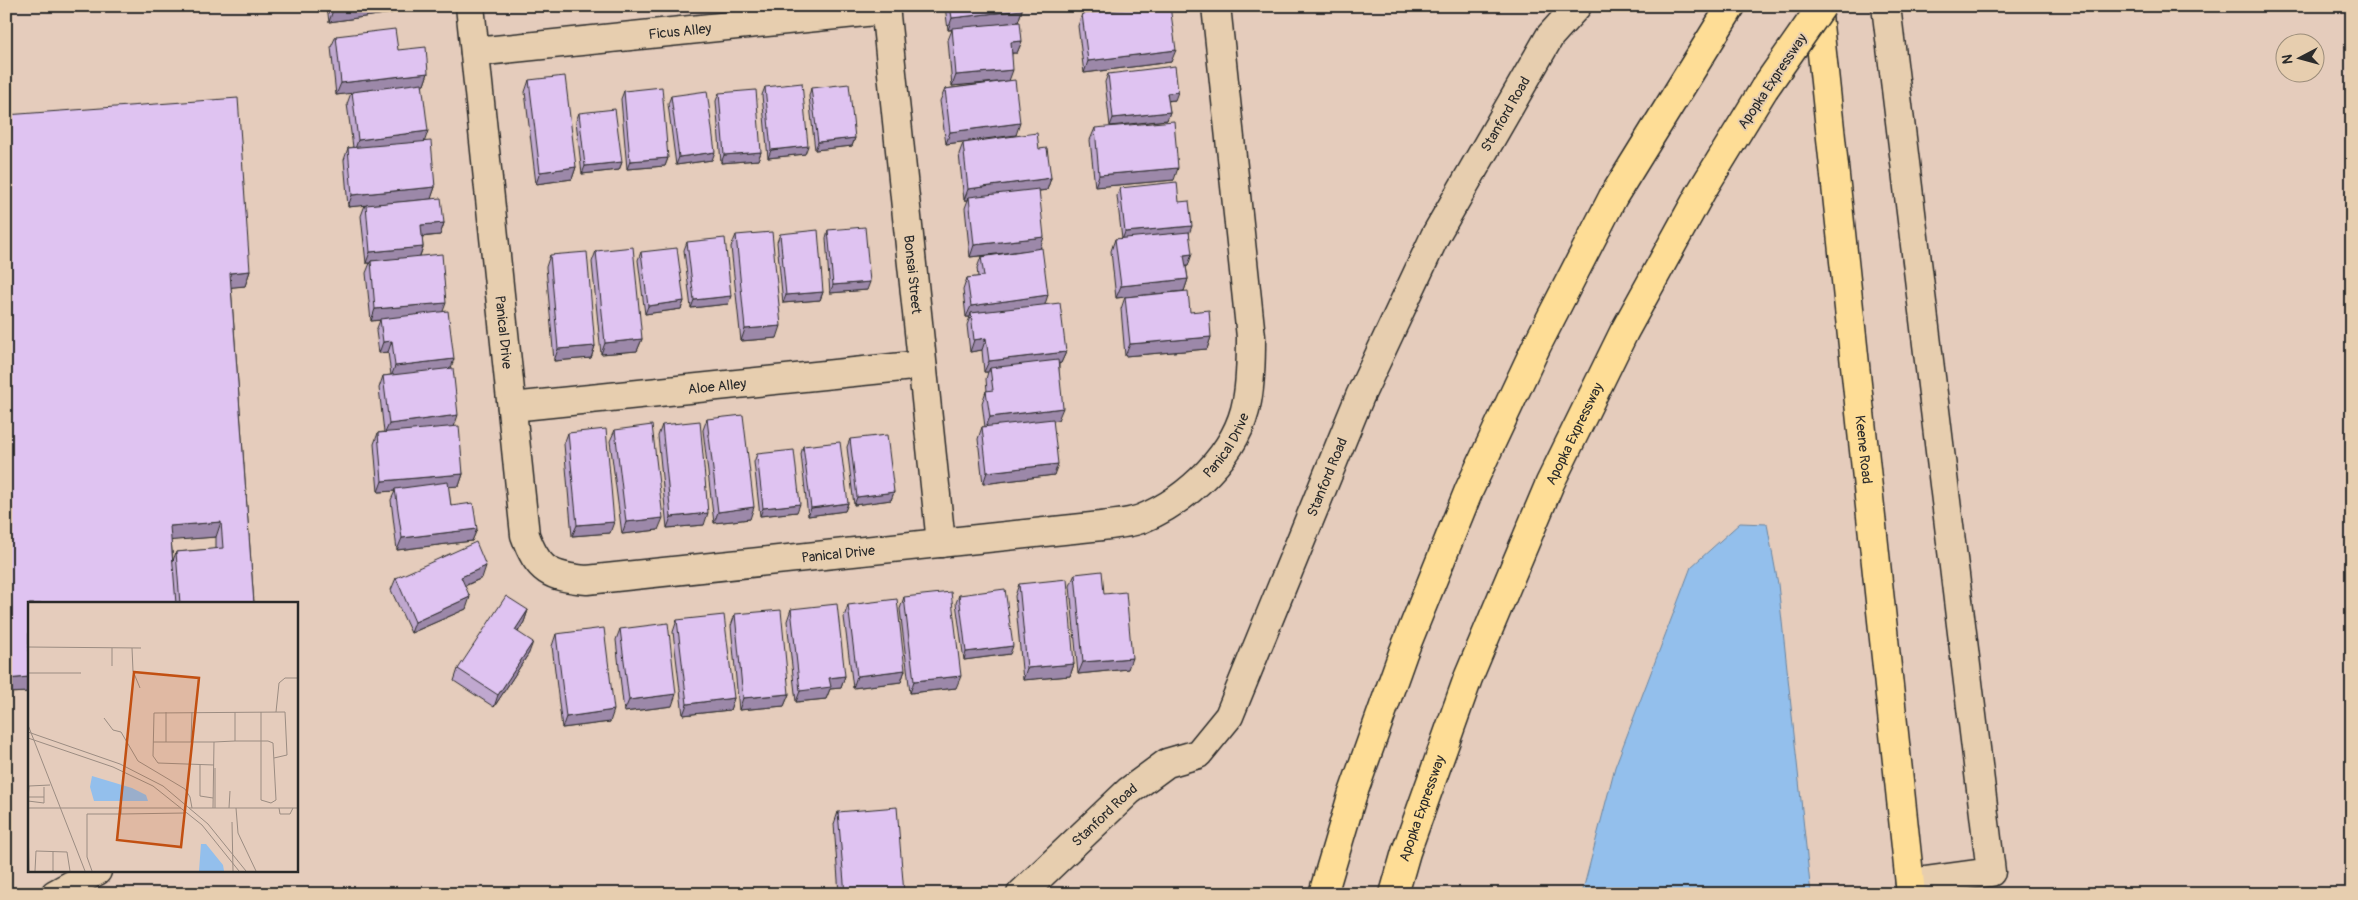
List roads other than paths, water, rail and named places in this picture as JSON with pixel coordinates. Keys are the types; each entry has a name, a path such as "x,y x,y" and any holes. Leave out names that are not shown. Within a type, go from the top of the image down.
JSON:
{"main road":[{"name":"Keene Road","path":"1817,6 1910,889"},
{"name":"Apopka Expressway","path":"1394,894 1406,852 1468,678 1550,483 1633,316 1701,192 1764,89 1822,6"},
{"path":"1323,894 1352,796 1403,653 1469,490 1537,345 1613,198 1725,15"}],"street":[{"name":"Panical Drive","path":"470,6 525,535 532,553 542,567 562,578 588,580 1092,527 1140,519 1180,497 1207,476 1231,443 1247,404 1252,367 1251,337 1216,6"},
{"name":"Stanford Road","path":"1021,894 1129,790 1167,763 1198,754 1229,716 1360,396 1435,236 1550,36 1577,6"},
{"path":"1886,6 1992,883 1910,889"},
{"name":"Ficus Alley","path":"475,52 885,8"},
{"name":"Bonsai Street","path":"885,8 941,543"},
{"name":"Aloe Alley","path":"512,407 922,365"},
{"path":"55,894 95,872"}],"water":[{"path":"1740,523 1767,524 1778,584 1811,894 1582,894 1615,767 1691,567"}]}
